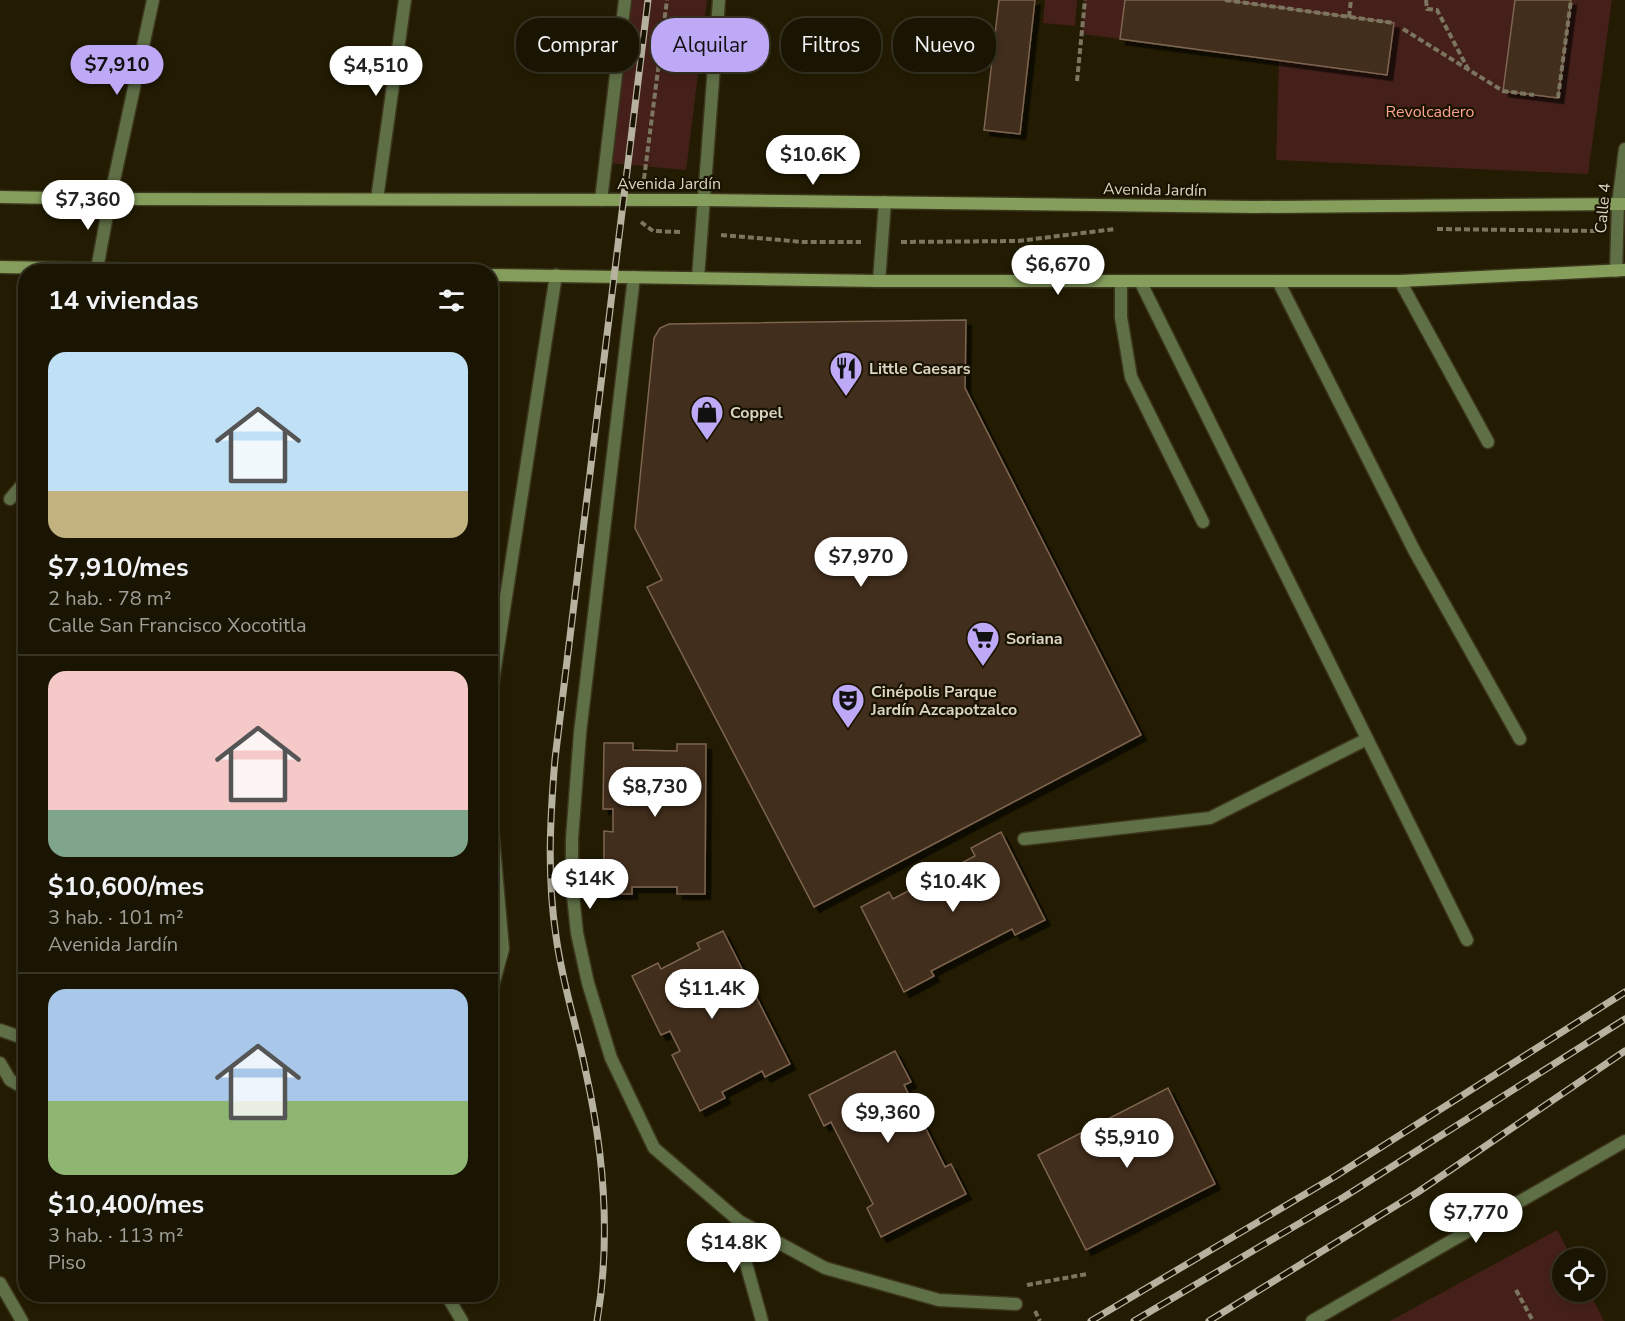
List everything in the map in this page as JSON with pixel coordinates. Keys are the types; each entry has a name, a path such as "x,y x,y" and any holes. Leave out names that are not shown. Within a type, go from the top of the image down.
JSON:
{"main road":[{"name":"Avenida Jardín","path":"0,196 110,199 703,200 1255,207 1621,204"},
{"path":"0,267 18,268"},
{"path":"498,274 879,281 1400,281 1620,271"}],"street":[{"path":"97,264 153,0"},
{"path":"377,199 405,0"},
{"path":"601,200 626,0"},
{"path":"698,278 719,0"},
{"name":"Calle 4","path":"1620,271 1616,231 1621,204 1625,148"},
{"path":"879,281 885,202"},
{"path":"498,648 556,275"},
{"path":"634,277 575,788 572,838 572,886 576,921 588,983 611,1058 654,1148 739,1221 825,1268 939,1300 1016,1304"},
{"path":"1121,281 1121,317 1131,377 1203,522"},
{"path":"1140,281 1467,940"},
{"path":"1278,281 1415,552 1520,740"},
{"path":"1400,281 1488,442"},
{"path":"10,499 18,490"},
{"path":"1024,840 1210,818 1367,740"},
{"path":"498,893 503,950 498,968"},
{"path":"0,1030 18,1036"},
{"path":"0,1063 10,1080 18,1084"},
{"path":"1312,1321 1625,1141"},
{"path":"739,1221 742,1249 762,1321"},
{"path":"0,1283 22,1321"},
{"path":"451,1302 462,1321"}],"path":[{"path":"667,0 639,215 641,223 653,231 803,242 882,242 1018,241 1120,228"},
{"path":"1077,81 1085,0"},
{"path":"1225,0 1394,23"},
{"path":"1349,17 1352,0"},
{"path":"1426,0 1427,9 1437,10 1469,70"},
{"path":"1558,98 1571,0"},
{"path":"1403,29 1503,91 1534,95"},
{"path":"1427,229 1616,231"},
{"path":"1021,1286 1087,1274"},
{"path":"1516,1290 1533,1321"}],"green space":[{"path":"629,0 707,0 705,18 651,18 651,72 698,72 686,170 609,163 620,72 639,72 639,18 627,18"},
{"path":"1045,0 1077,0 1075,26 1043,23"},
{"path":"1085,0 1125,0 1120,39 1082,34"},
{"name":"Revolcadero","path":"1225,0 1515,0 1503,91 1557,98 1571,0 1612,0 1588,174 1276,160 1279,60 1387,75 1394,23"},
{"path":"1557,1230 1567,1248 1552,1248 1552,1302 1594,1302 1604,1321 1390,1321"}],"building":[{"path":"999,0 1035,0 1020,134 984,130 991,72 996,72 996,26"},
{"path":"1125,0 1225,0 1394,23 1387,75 1120,39"},
{"path":"1515,0 1571,0 1558,98 1503,91"},
{"path":"966,320 965,388 1141,735 814,907 647,587 662,580 635,528 654,338 660,328 669,324"},
{"path":"604,743 633,743 633,750 677,751 677,744 706,744 705,894 677,894 677,887 632,887 632,894 604,894 604,831 613,832 613,809 603,809"},
{"path":"1001,832 1045,920 1015,935 1012,929 931,971 934,976 904,992 861,907 889,892 893,899 975,856 971,848"},
{"path":"723,931 790,1064 765,1077 762,1071 722,1092 725,1098 700,1111 672,1055 680,1051 670,1031 661,1035 632,976 658,963 661,969 700,949 697,943"},
{"path":"895,1051 911,1082 904,1085 945,1167 951,1164 966,1194 881,1237 867,1208 873,1204 831,1122 824,1126 809,1095"},
{"path":"1168,1088 1215,1184 1086,1250 1038,1155"}],"railway":[{"path":"597,1321 604,1259 604,1197 592,1104 556,936 551,892 551,826 555,759 648,0"},
{"path":"1091,1321 1334,1177 1625,992"},
{"path":"1134,1321 1344,1197 1625,1019"},
{"path":"1209,1321 1418,1192 1625,1051"}],"place":[{"name":"Little Caesars","path":"846,397"},
{"name":"Coppel","path":"707,441"},
{"name":"Soriana","path":"983,667"},
{"name":"Cinépolis Parque Jardín Azcapotzalco","path":"848,729"}]}
